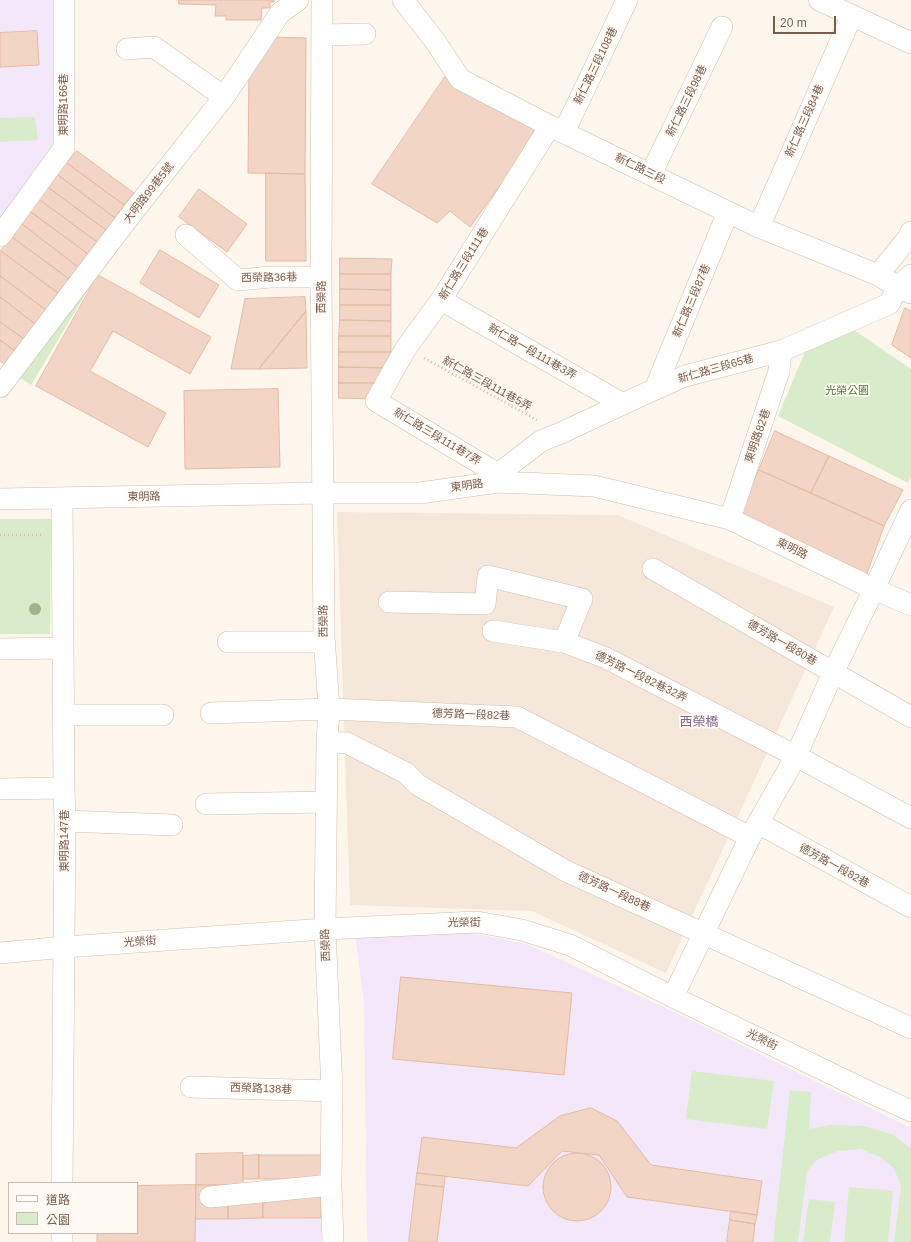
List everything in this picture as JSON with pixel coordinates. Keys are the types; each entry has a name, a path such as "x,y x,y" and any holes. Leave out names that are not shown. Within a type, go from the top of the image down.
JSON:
{"street":[{"name":"東明路166巷","path":"0,236 64,148 64,0"},
{"name":"大明路99巷5號","path":"0,387 128,218 224,97 280,13 298,0"},
{"name":"西榮路","path":"322,0 321,277 324,642 329,709 327,742 325,929 332,1091 331,1185 333,1242"},
{"name":"新仁路三段","path":"403,0 435,41 460,79 557,129 758,227 878,275 907,285"},
{"name":"新仁路三段108巷","path":"557,129 627,0"},
{"path":"819,0 911,43"},
{"name":"新仁路三段84巷","path":"758,227 852,15"},
{"name":"新仁路三段98巷","path":"651,174 722,27"},
{"path":"323,35 365,34"},
{"path":"127,49 154,47 224,97"},
{"name":"新仁路三段111巷","path":"376,401 406,348 441,300 557,129"},
{"name":"新仁路三段87巷","path":"655,389 728,212"},
{"path":"878,275 908,238 911,232"},
{"name":"西榮路36巷","path":"186,234 238,280 271,277 321,277"},
{"name":"新仁路三段65巷","path":"498,478 541,441 685,376 781,351 888,304 907,285"},
{"name":"新仁路一段111巷3弄","path":"441,300 623,404"},
{"name":"東明路82巷","path":"730,519 779,371 781,351"},
{"name":"新仁路三段111巷7弄","path":"376,401 498,478"},
{"name":"東明路","path":"0,499 323,493 420,493 498,478 594,486 730,519 874,589 911,605"},
{"name":"東明路147巷","path":"62,498 64,788 66,821 62,1182"},
{"path":"673,997 754,830 796,756 833,673 911,510"},
{"name":"德芳路一段80巷","path":"654,570 911,717"},
{"path":"389,602 485,604 488,576 582,600 564,642"},
{"name":"德芳路一段82巷32弄","path":"493,630 564,642 606,658 796,756 911,818"},
{"path":"228,642 324,642"},
{"path":"0,649 63,648"},
{"name":"德芳路一段82巷","path":"211,713 329,709 517,717 911,907"},
{"path":"64,715 163,715"},
{"name":"德芳路一段88巷","path":"327,742 347,742 406,772 418,785 566,871 911,1028"},
{"path":"0,789 64,788"},
{"path":"206,804 326,802"},
{"path":"66,821 172,824"},
{"name":"光榮街","path":"0,953 64,947 325,929 477,922 522,930 570,945 673,997 858,1087 911,1111"},
{"name":"西榮路138巷","path":"191,1087 332,1091"},
{"path":"210,1197 331,1185"}],"path":[{"name":"新仁路三段111巷5弄","path":"406,348 561,433"},
{"path":"0,535 45,535"}],"shaded area":[{"path":"0,0 58,0 59,140 0,218"},
{"path":"337,512 618,515 834,607 666,973 532,911 350,905"},
{"path":"467,932 527,944 668,1009 911,1128 911,1242 367,1242 364,1003 355,935"},
{"path":"321,1218 321,1242 195,1242 196,1219"}],"green space":[{"path":"35,117 38,140 0,142 0,118"},
{"path":"89,286 31,385 16,375"},
{"name":"光榮公園","path":"845,324 911,369 911,476 908,483 778,416 813,333"},
{"path":"0,519 51,519 50,634 0,634"},
{"path":"692,1071 774,1081 767,1129 686,1119"},
{"path":"790,1090 811,1092 809,1129 831,1125 863,1126 892,1134 911,1149 911,1242 894,1242 901,1186 894,1168 880,1157 861,1149 838,1151 818,1159 807,1171 798,1242 773,1242"},
{"path":"849,1187 893,1191 888,1242 844,1242"},
{"path":"809,1199 835,1202 830,1242 803,1242"}],"building":[{"path":"179,0 274,0 274,2 270,2 270,8 262,8 261,20 226,20 226,16 215,16 216,5 179,4"},
{"path":"37,31 39,65 0,67 0,33"},
{"path":"270,37 306,38 305,174 248,173 249,66"},
{"path":"445,77 541,129 470,227 450,211 437,223 372,184"},
{"path":"77,151 134,193 124,205 67,163"},
{"path":"67,163 124,205 115,218 58,175"},
{"path":"266,173 305,174 306,261 266,261"},
{"path":"58,175 115,218 106,230 49,188"},
{"path":"49,188 106,230 97,242 40,200"},
{"path":"199,189 247,224 227,252 179,217"},
{"path":"40,200 97,242 88,254 31,212"},
{"path":"31,212 88,254 78,267 22,224"},
{"path":"22,224 78,267 69,279 12,237"},
{"path":"12,237 69,279 58,293 1,251"},
{"path":"160,250 219,285 199,318 140,283"},
{"path":"1,251 58,293 46,310 0,276"},
{"path":"340,258 392,259 391,274 340,274"},
{"path":"340,274 391,274 391,290 340,289"},
{"path":"98,275 211,337 190,374 113,331 90,371 166,413 148,447 36,386"},
{"path":"0,276 46,310 35,324 0,297"},
{"path":"340,289 391,290 391,305 340,305"},
{"path":"0,297 35,324 24,339 0,322"},
{"path":"305,297 306,311 259,369 231,369 245,299"},
{"path":"340,305 391,305 391,321 340,320"},
{"path":"905,308 911,311 911,358 892,345"},
{"path":"306,311 307,368 259,369"},
{"path":"340,320 391,321 391,336 339,336"},
{"path":"0,322 24,339 15,351 0,340"},
{"path":"339,336 391,336 391,352 339,352"},
{"path":"0,340 15,351 5,364 0,361"},
{"path":"339,352 391,352 390,368 339,367"},
{"path":"339,367 390,368 385,383 339,383"},
{"path":"339,383 385,383 376,399 339,398"},
{"path":"278,389 280,467 185,469 184,391"},
{"path":"775,431 829,456 811,493 759,470"},
{"path":"829,456 903,490 884,526 811,493"},
{"path":"759,470 884,526 865,579 738,520"},
{"path":"401,977 572,993 564,1075 393,1059"},
{"path":"591,1108 617,1121 651,1165 762,1181 757,1215 627,1197 599,1155 562,1151 528,1186 417,1173 422,1137 516,1148 560,1116"},
{"path":"243,1153 243,1185 196,1185 196,1154"},
{"path":"577,1153 590,1156 601,1163 608,1174 611,1187 608,1200 601,1211 590,1218 577,1221 564,1218 553,1211 546,1200 543,1187 546,1174 553,1163 564,1156"},
{"path":"259,1155 323,1155 324,1179 259,1179"},
{"path":"259,1155 259,1179 243,1179 243,1156"},
{"path":"417,1173 445,1176 444,1187 416,1184"},
{"path":"416,1184 444,1187 437,1242 409,1242"},
{"path":"196,1185 229,1185 228,1219 196,1219"},
{"path":"196,1185 195,1242 97,1242 97,1234 138,1234 138,1186"},
{"path":"229,1192 263,1193 263,1218 228,1219"},
{"path":"263,1193 321,1193 321,1218 263,1218"},
{"path":"731,1211 757,1215 755,1224 730,1220"},
{"path":"730,1220 755,1224 753,1242 727,1242"}],"district":[{"name":"西榮橋","path":"699,722"}]}
